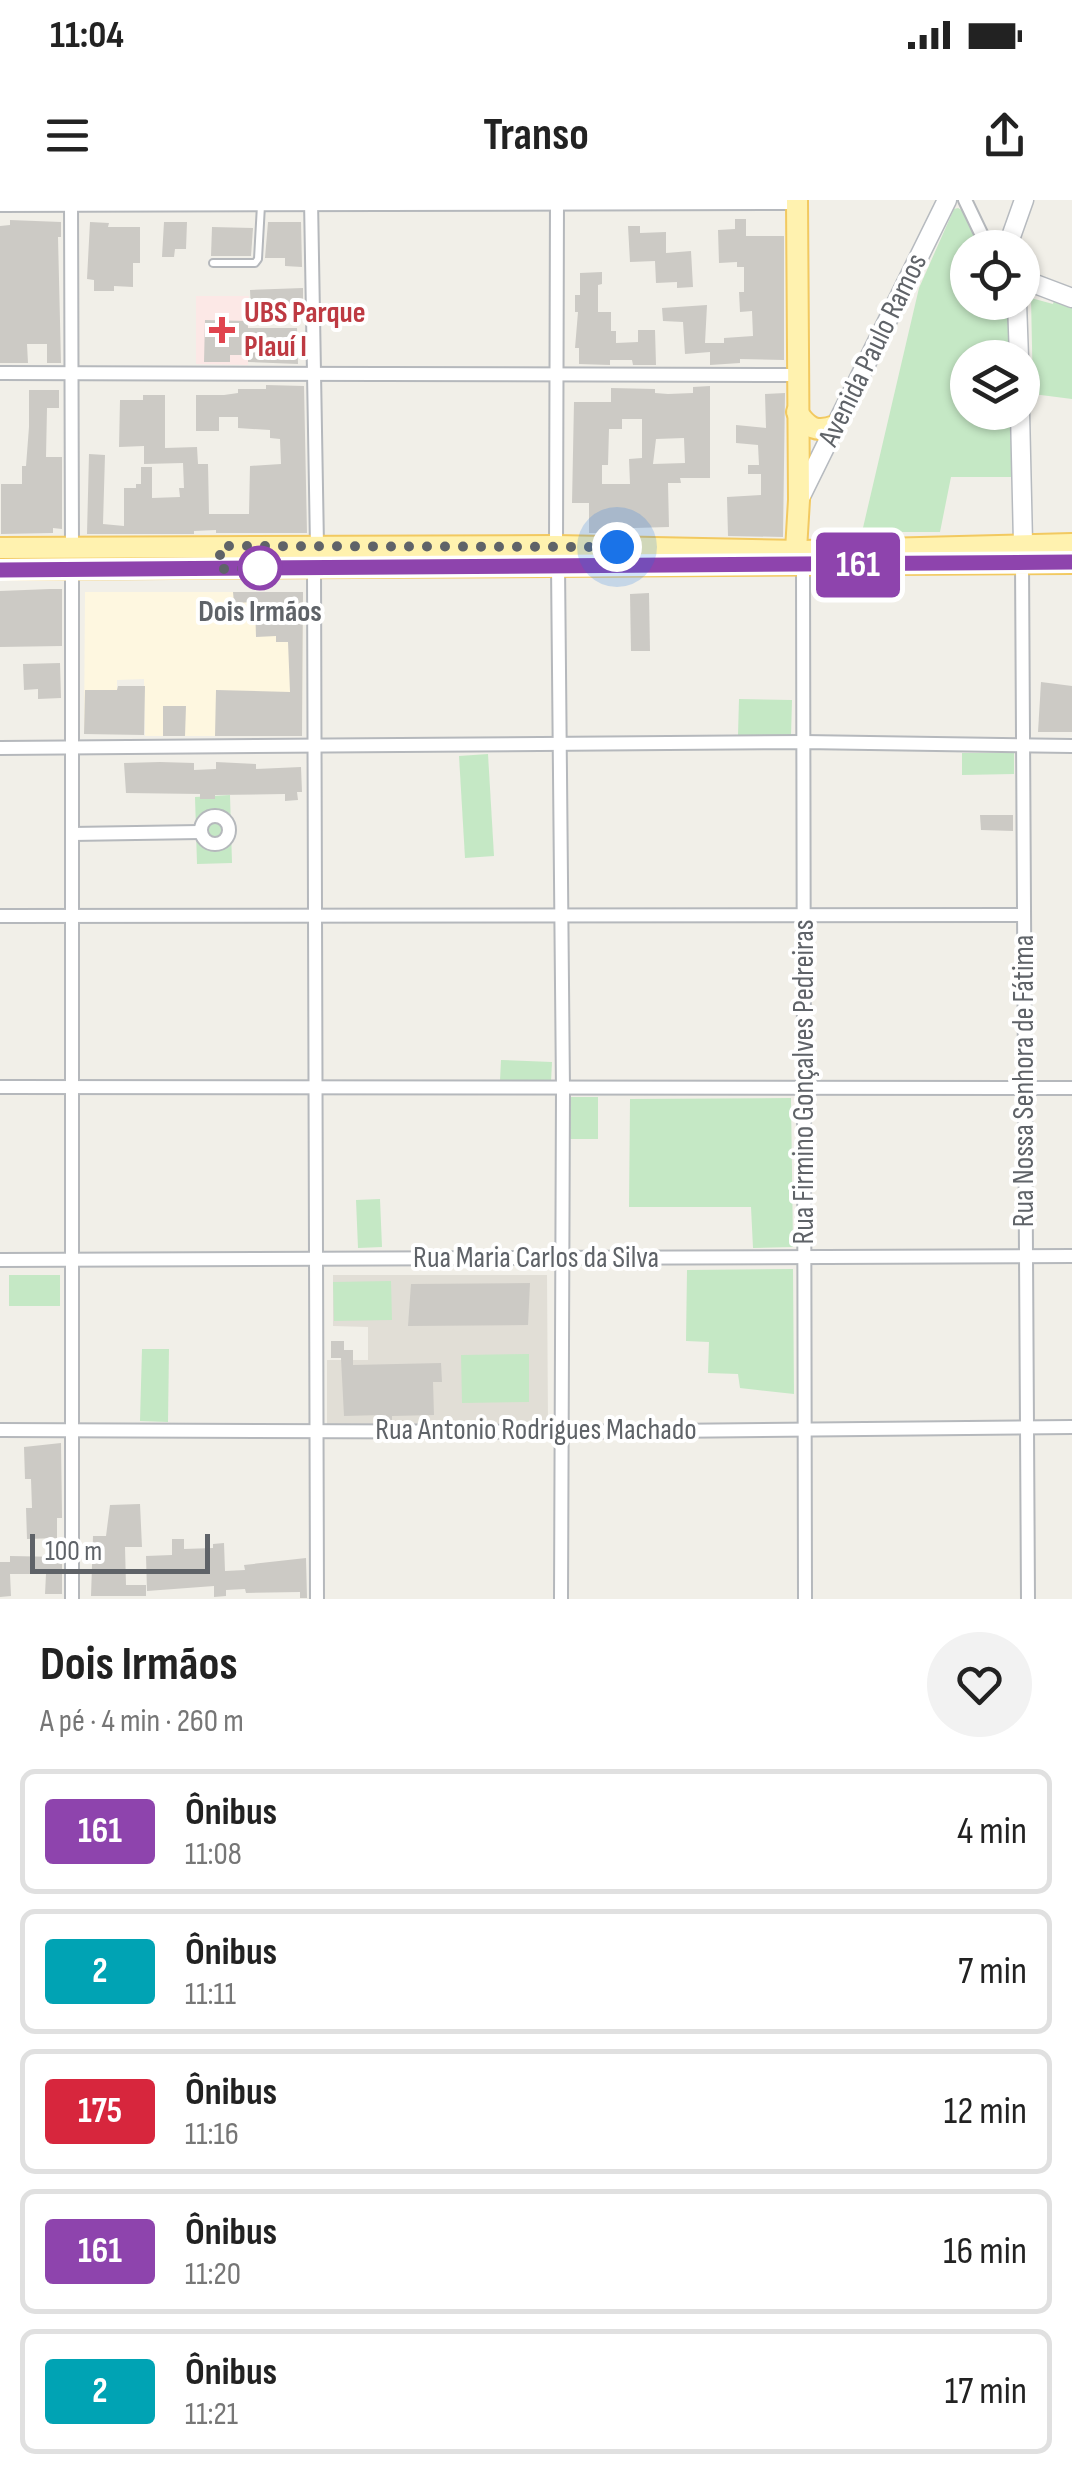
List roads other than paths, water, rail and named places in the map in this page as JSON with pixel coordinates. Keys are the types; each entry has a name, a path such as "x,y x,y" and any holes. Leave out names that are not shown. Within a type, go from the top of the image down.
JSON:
{"main road":[{"name":"Rua Firmino Gonçalves Pedreiras","path":"796,202 799,558"},
{"path":"796,412 820,431 835,426"},
{"path":"0,548 220,546 316,556 799,558 1022,553 1072,544"},
{"path":"220,546 220,569"},
{"path":"1022,553 1072,562"},
{"path":"0,570 220,569 316,556"}],"street":[{"name":"Avenida Paulo Ramos","path":"799,500 947,200"},
{"path":"965,200 979,230"},
{"path":"1012,230 1024,200"},
{"path":"71,202 72,548"},
{"path":"311,202 316,556 317,1599"},
{"path":"557,202 563,1090 560,1599"},
{"path":"0,205 796,202"},
{"path":"1008,230 1014,224"},
{"path":"1040,286 1072,298"},
{"path":"0,373 796,375"},
{"name":"Rua Nossa Senhora de Fátima","path":"1020,430 1028,1599"},
{"name":"Rua Firmino Gonçalves Pedreiras","path":"799,558 804,742 804,1599"},
{"path":"72,569 72,1599"},
{"path":"0,748 804,742 1072,746"},
{"path":"72,834 200,832"},
{"path":"0,916 1023,915"},
{"path":"0,1087 1072,1088"},
{"name":"Rua Maria Carlos da Silva","path":"0,1260 1072,1256"},
{"name":"Rua Antonio Rodrigues Machado","path":"0,1430 560,1432 1072,1427"}],"lane":[{"path":"213,263 258,260 260,204"}],"place":[{"name":"UBS Parque PIauí I","path":"222,330"},
{"name":"Dois Irmãos","path":"260,568"}]}
